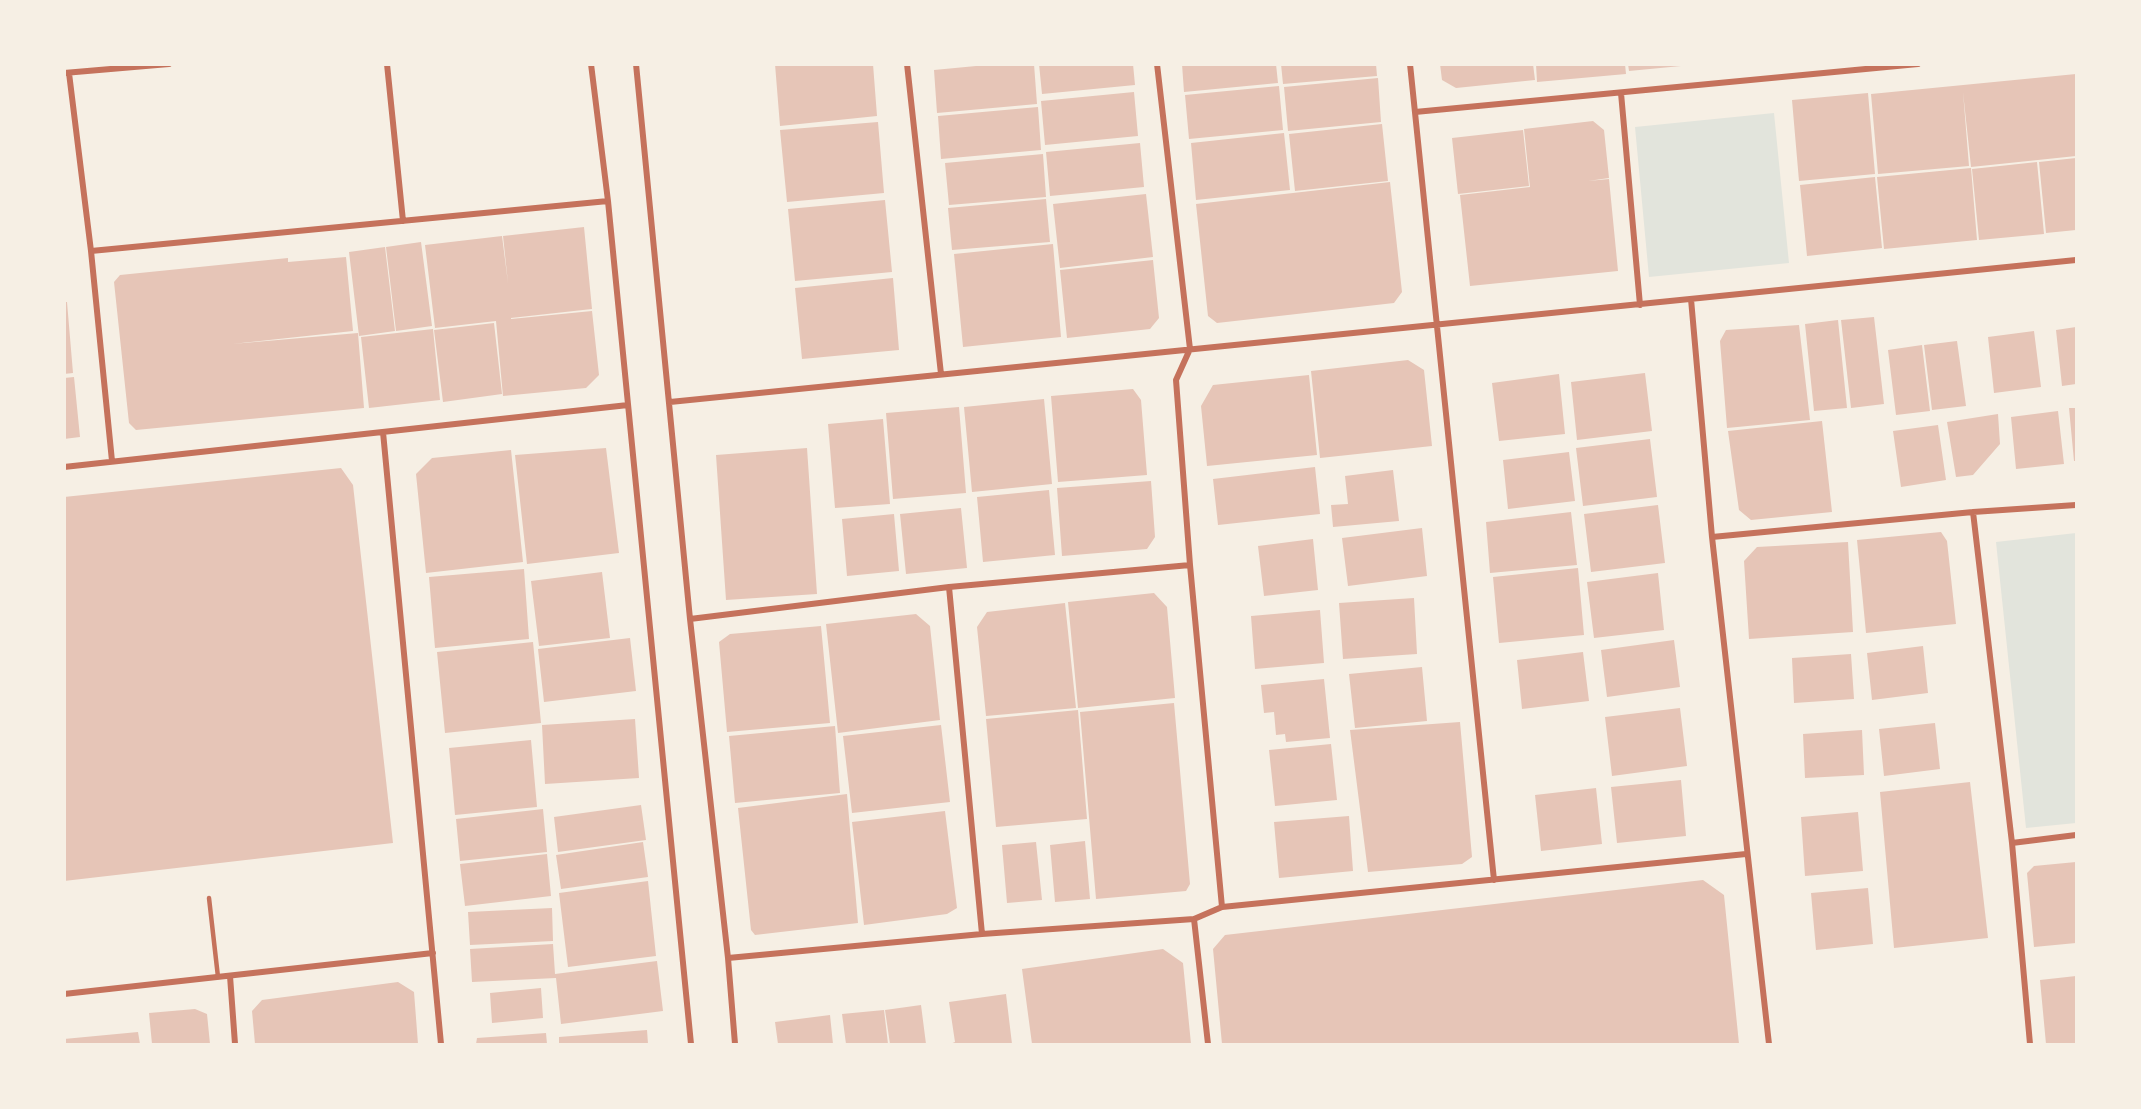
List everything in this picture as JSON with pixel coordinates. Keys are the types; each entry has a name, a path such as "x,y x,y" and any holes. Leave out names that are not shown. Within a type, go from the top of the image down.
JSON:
{"street":[{"path":"112,461 91,250 67,73 169,64"},
{"path":"387,64 403,221"},
{"path":"591,64 608,201 691,1044"},
{"path":"636,64 690,619 728,958 735,1044"},
{"path":"907,64 941,374"},
{"path":"1157,64 1190,350 1176,380 1222,907"},
{"path":"1410,64 1494,879"},
{"path":"1415,112 1918,64"},
{"path":"1621,93 1640,304"},
{"path":"91,250 608,201"},
{"path":"670,402 2076,260"},
{"path":"1691,299 1746,854 1769,1044"},
{"path":"64,467 628,405"},
{"path":"383,432 441,1044"},
{"path":"1713,537 1973,512 2076,505"},
{"path":"1973,512 2012,843 2030,1044"},
{"path":"690,619 949,587 1191,566"},
{"path":"949,587 982,934"},
{"path":"2012,843 2076,835"},
{"path":"728,958 982,934 1194,919 1222,907 1746,854"},
{"path":"1194,919 1208,1044"},
{"path":"64,994 433,953"},
{"path":"230,976 235,1044"}],"lane":[{"path":"209,898 218,977"}],"shaded area":[{"path":"1774,113 1789,263 1649,277 1635,127"},
{"path":"2076,533 2076,823 2026,828 1996,542"}],"building":[{"path":"775,64 873,64 877,116 780,126"},
{"path":"997,64 1034,64 1037,104 937,113 934,70"},
{"path":"1039,64 1133,64 1135,85 1042,94"},
{"path":"1182,64 1276,64 1278,83 1184,92"},
{"path":"1281,64 1376,64 1377,76 1283,84"},
{"path":"1440,64 1533,64 1535,80 1456,88 1442,80"},
{"path":"1536,64 1625,64 1626,74 1537,82"},
{"path":"1628,64 1681,64 1681,66 1629,71"},
{"path":"2076,74 2076,156 1971,167 1963,92 1969,166 1878,174 1871,94"},
{"path":"1378,78 1381,122 1288,131 1284,87"},
{"path":"1279,86 1283,130 1189,139 1185,95"},
{"path":"1134,92 1138,136 1045,145 1041,101"},
{"path":"1868,93 1875,174 1799,181 1792,100"},
{"path":"1038,107 1041,150 941,159 938,116"},
{"path":"1593,121 1604,130 1609,178 1588,181 1609,179 1618,271 1470,286 1460,195 1530,187 1524,129"},
{"path":"878,122 884,193 787,202 780,130"},
{"path":"1382,124 1388,181 1295,191 1289,134"},
{"path":"1523,130 1529,186 1458,194 1452,138"},
{"path":"1284,133 1290,190 1196,200 1191,143"},
{"path":"1140,143 1144,187 1050,196 1046,152"},
{"path":"1043,154 1046,197 949,205 945,163"},
{"path":"2076,158 2076,230 2046,233 2039,162"},
{"path":"2037,162 2044,234 1979,240 1972,169"},
{"path":"1971,168 1977,240 1884,249 1877,177"},
{"path":"1875,177 1882,248 1807,256 1800,185"},
{"path":"1390,182 1402,292 1394,303 1217,323 1208,316 1196,204"},
{"path":"1146,194 1153,257 1060,268 1053,204"},
{"path":"1046,199 1050,242 952,250 948,208"},
{"path":"885,200 892,272 795,281 788,209"},
{"path":"584,227 592,309 511,319 592,311 599,375 586,388 503,396 496,321 435,328 425,245 502,236 508,283 503,236"},
{"path":"421,242 432,326 396,331 386,247"},
{"path":"1053,244 1061,337 963,347 954,254"},
{"path":"385,247 395,331 359,336 349,252"},
{"path":"346,257 353,331 232,344 358,333 364,408 136,430 129,423 114,282 120,275 288,258 288,262"},
{"path":"1153,260 1159,318 1150,329 1067,338 1060,270"},
{"path":"893,278 899,350 802,359 795,288"},
{"path":"64,302 67,302 73,373 64,374"},
{"path":"1874,317 1884,404 1851,408 1841,320"},
{"path":"1838,320 1847,408 1814,411 1805,324"},
{"path":"494,323 502,394 443,402 434,330"},
{"path":"1799,325 1810,420 1727,428 1720,341 1726,330"},
{"path":"2076,327 2076,384 2062,386 2056,330"},
{"path":"433,329 440,400 369,408 361,337"},
{"path":"2034,331 2041,387 1994,393 1988,337"},
{"path":"1957,341 1966,406 1932,410 1924,345"},
{"path":"1922,345 1930,411 1896,415 1888,350"},
{"path":"1408,360 1424,370 1432,446 1320,458 1311,371"},
{"path":"1645,373 1652,431 1577,440 1571,382"},
{"path":"1559,374 1565,434 1499,441 1492,383"},
{"path":"1309,375 1317,455 1207,466 1201,406 1213,385"},
{"path":"74,377 80,437 64,439 64,378"},
{"path":"1133,389 1141,400 1147,475 1058,482 1051,396"},
{"path":"1044,399 1052,484 972,492 964,407"},
{"path":"959,407 966,493 893,499 886,413"},
{"path":"2069,408 2076,408 2076,461 2074,461"},
{"path":"2058,411 2064,464 2016,469 2011,417"},
{"path":"1998,414 2000,444 1973,475 1956,477 1947,422"},
{"path":"883,419 890,504 835,508 828,424"},
{"path":"1822,421 1832,512 1751,520 1739,510 1728,431"},
{"path":"1938,425 1946,480 1901,487 1893,431"},
{"path":"1650,439 1657,497 1583,506 1576,448"},
{"path":"606,448 619,553 527,564 515,455"},
{"path":"807,448 817,594 726,600 716,455"},
{"path":"511,450 523,562 426,573 416,474 432,458"},
{"path":"1569,452 1575,501 1508,509 1503,460"},
{"path":"1315,467 1320,514 1218,525 1213,479"},
{"path":"341,468 353,485 393,843 64,881 64,497"},
{"path":"1393,470 1399,521 1333,527 1331,505 1348,504 1345,476"},
{"path":"1151,481 1155,537 1147,549 1062,556 1057,488"},
{"path":"1049,490 1055,555 983,562 977,497"},
{"path":"1658,505 1665,563 1591,572 1584,514"},
{"path":"961,508 967,568 906,574 900,514"},
{"path":"1571,512 1577,565 1490,573 1486,522"},
{"path":"894,514 899,571 847,576 842,519"},
{"path":"1422,528 1427,576 1348,586 1342,538"},
{"path":"1941,532 1947,541 1956,624 1866,633 1857,540"},
{"path":"1313,539 1318,590 1264,596 1258,546"},
{"path":"1848,542 1853,632 1749,639 1744,561 1757,547"},
{"path":"1578,568 1584,635 1499,643 1493,577"},
{"path":"524,569 529,639 435,648 429,577"},
{"path":"602,572 610,638 539,646 531,581"},
{"path":"1658,573 1664,630 1594,638 1587,582"},
{"path":"1154,593 1167,607 1175,698 1078,708 1068,602"},
{"path":"1414,598 1417,654 1343,659 1339,603"},
{"path":"1065,603 1076,708 986,716 977,627 987,612"},
{"path":"1320,610 1324,663 1255,669 1251,616"},
{"path":"916,614 930,626 940,720 838,733 826,624"},
{"path":"821,626 830,723 727,732 719,642 730,634"},
{"path":"630,638 636,691 544,702 538,649"},
{"path":"1674,640 1680,687 1607,697 1601,650"},
{"path":"533,642 541,723 445,733 437,652"},
{"path":"1923,646 1928,693 1872,700 1867,653"},
{"path":"1583,652 1589,701 1522,709 1517,660"},
{"path":"1851,654 1854,699 1794,703 1792,658"},
{"path":"1422,667 1427,721 1355,728 1349,674"},
{"path":"1324,679 1330,738 1286,742 1285,734 1276,735 1274,712 1264,713 1261,685"},
{"path":"1174,703 1190,884 1186,891 1096,899 1080,712"},
{"path":"1680,708 1687,766 1612,776 1605,717"},
{"path":"1078,710 1087,819 996,827 986,719"},
{"path":"635,719 639,778 545,784 542,725"},
{"path":"1460,722 1472,857 1462,864 1368,872 1350,730"},
{"path":"1935,723 1940,769 1884,776 1879,729"},
{"path":"941,725 950,802 852,813 843,736"},
{"path":"835,726 840,793 735,803 729,736"},
{"path":"1862,730 1864,775 1805,778 1803,734"},
{"path":"531,740 537,807 455,815 449,748"},
{"path":"1331,744 1337,800 1275,806 1269,750"},
{"path":"1681,780 1686,836 1617,843 1611,787"},
{"path":"1970,782 1988,938 1894,948 1880,792"},
{"path":"1596,788 1602,844 1541,851 1535,795"},
{"path":"847,794 858,923 755,935 751,930 738,808"},
{"path":"641,805 646,840 558,852 554,817"},
{"path":"543,809 547,852 460,861 456,819"},
{"path":"945,811 957,908 947,914 864,925 852,822"},
{"path":"1858,812 1863,871 1805,876 1801,817"},
{"path":"1349,816 1353,871 1279,878 1274,822"},
{"path":"1085,841 1090,899 1055,902 1050,845"},
{"path":"643,842 648,877 561,889 556,855"},
{"path":"1036,842 1042,900 1007,903 1002,845"},
{"path":"547,854 551,896 465,906 460,864"},
{"path":"2076,862 2076,943 2034,947 2027,873 2034,866"},
{"path":"1703,880 1724,895 1739,1044 1222,1044 1213,949 1225,935"},
{"path":"648,881 656,956 568,967 559,893"},
{"path":"1868,888 1873,944 1816,950 1811,893"},
{"path":"552,908 553,941 470,945 468,912"},
{"path":"553,944 555,974 657,961 663,1011 561,1024 556,978 472,982 470,949"},
{"path":"1163,949 1183,963 1191,1044 1032,1044 1022,969"},
{"path":"2076,976 2076,1043 2046,1044 2040,980"},
{"path":"398,982 414,992 418,1044 255,1044 252,1011 262,1000"},
{"path":"541,988 543,1018 492,1023 490,993"},
{"path":"1006,994 1012,1044 950,1044 955,1042 949,1002"},
{"path":"921,1005 926,1044 890,1044 885,1010"},
{"path":"195,1009 207,1014 210,1044 152,1044 149,1013"},
{"path":"884,1010 888,1044 846,1044 842,1014"},
{"path":"830,1015 833,1044 778,1044 775,1022"},
{"path":"647,1030 648,1044 559,1044 559,1037"},
{"path":"138,1032 140,1044 64,1044 64,1039"},
{"path":"546,1033 547,1044 476,1044 477,1038"}]}
